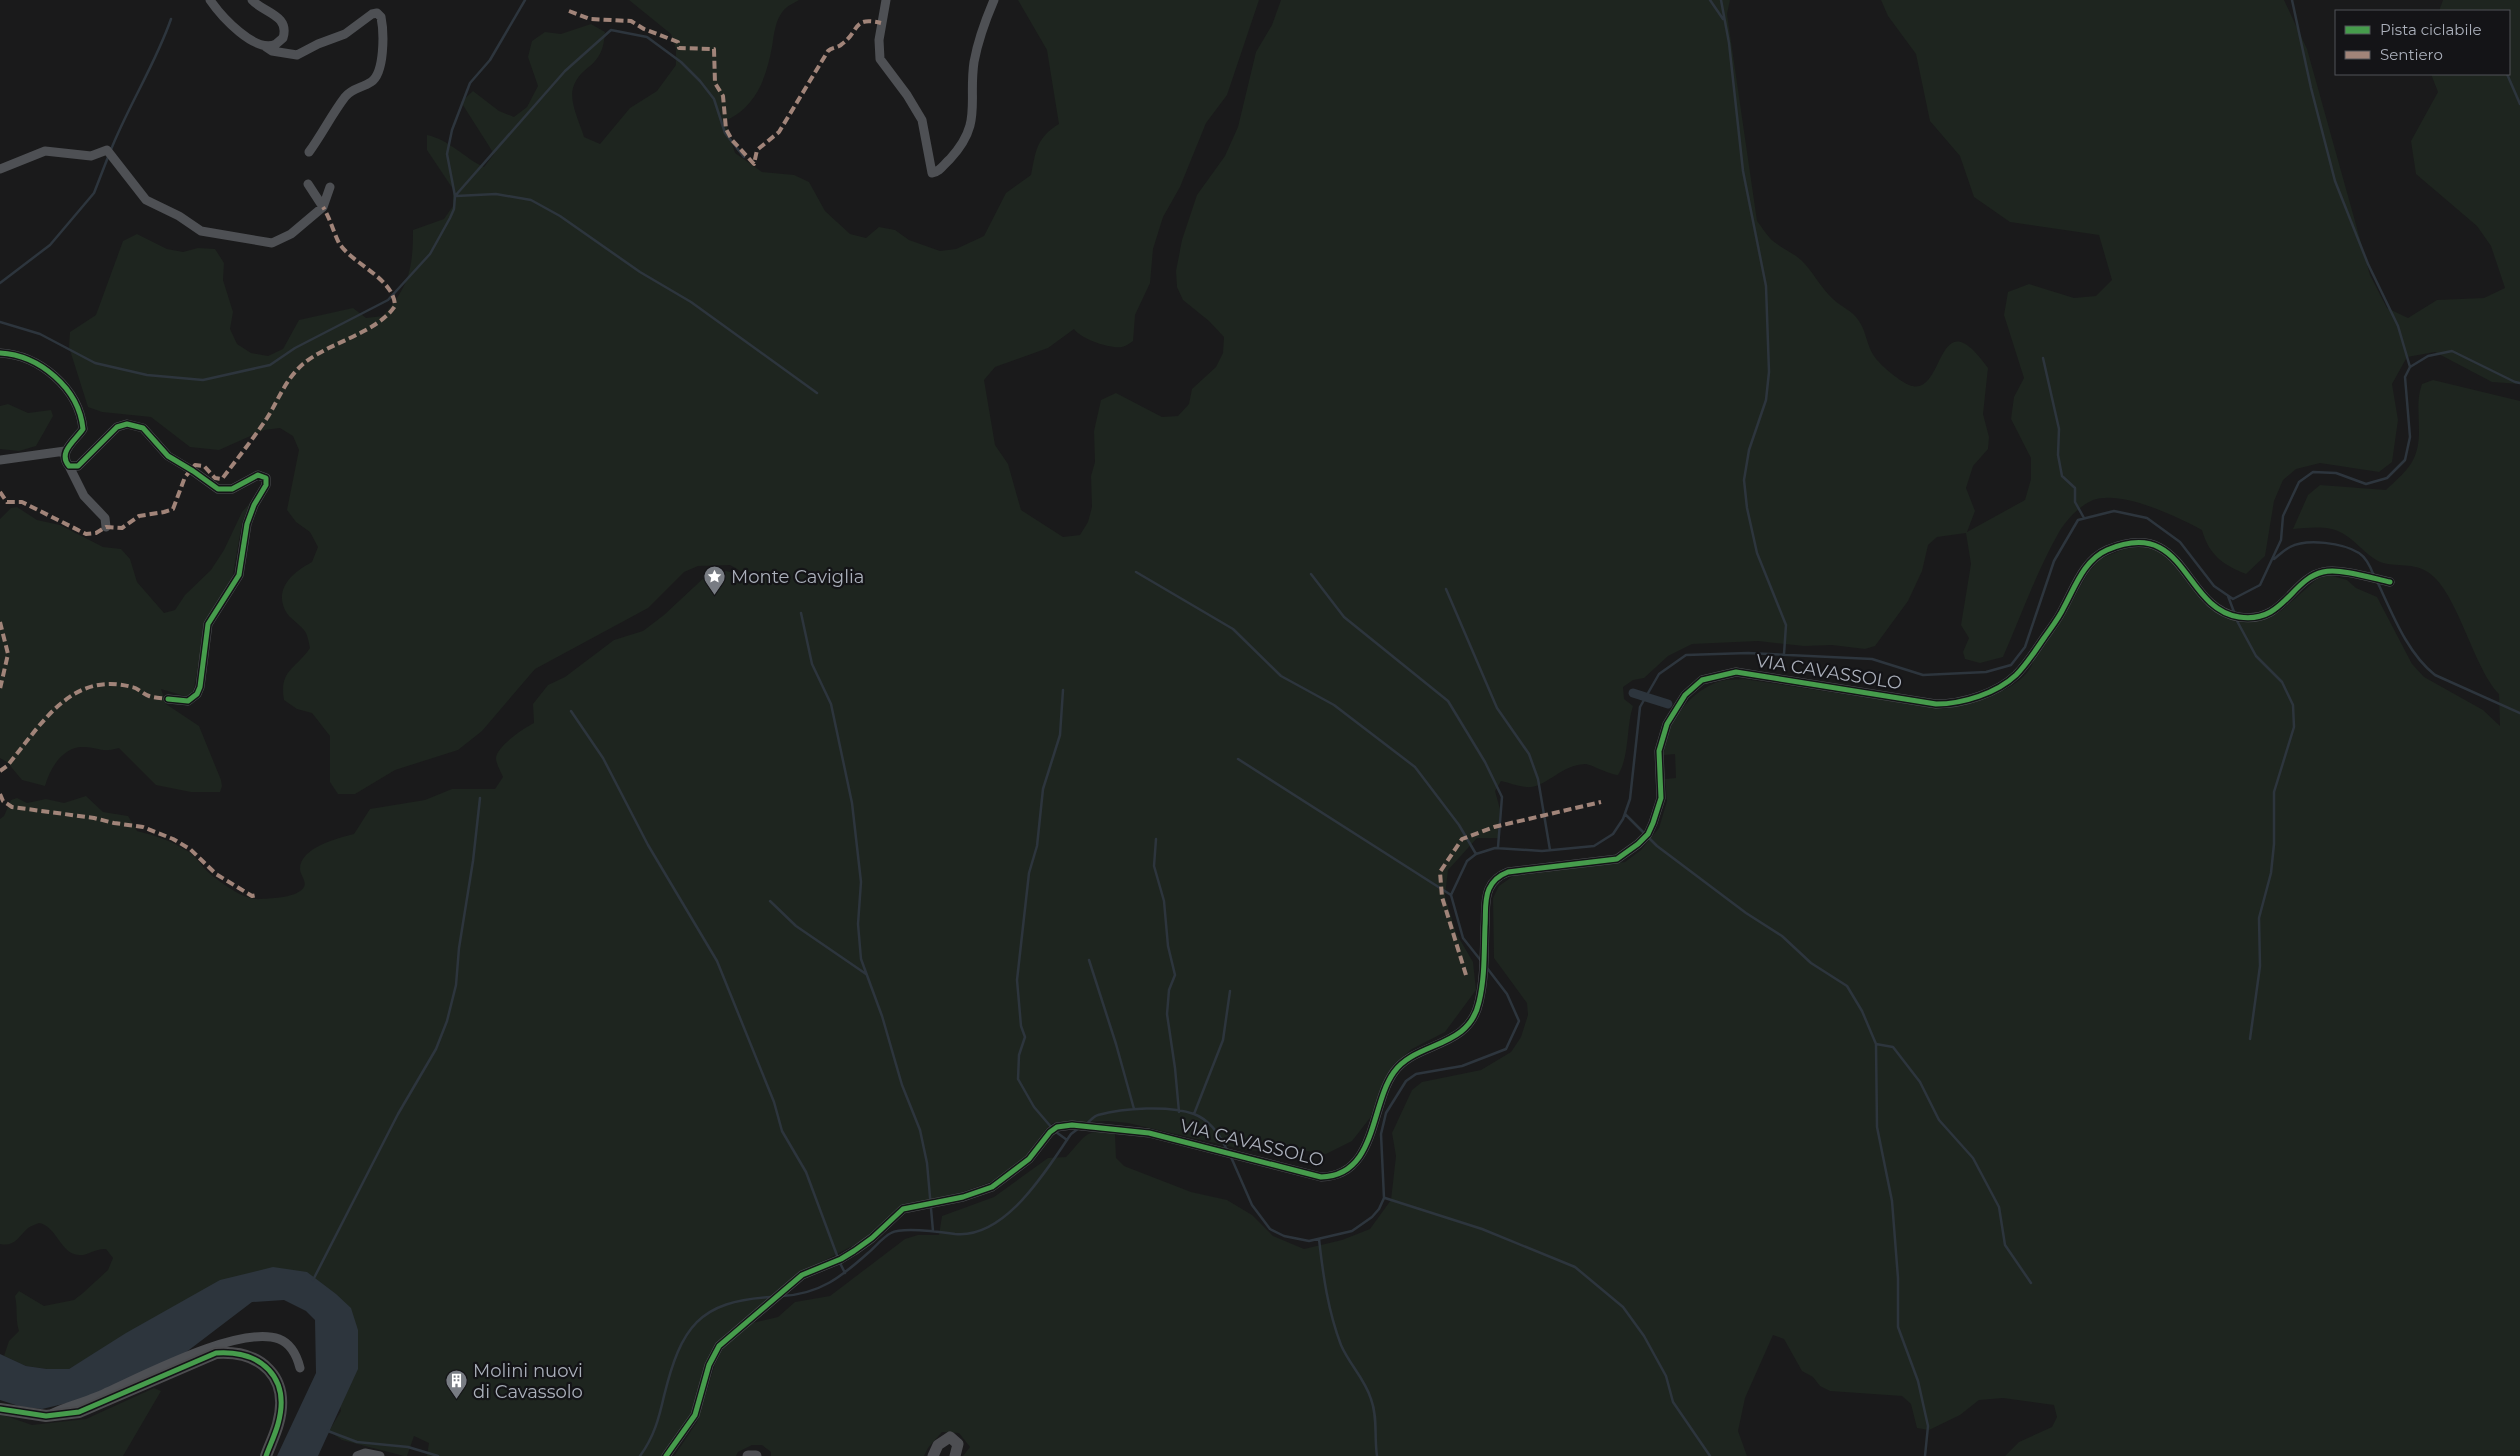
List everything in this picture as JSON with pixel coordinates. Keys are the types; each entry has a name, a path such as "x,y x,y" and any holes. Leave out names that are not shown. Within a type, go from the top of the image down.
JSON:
{"main road":[{"path":"0,1409 46,1416 79,1412 216,1353 233,1352 247,1355 265,1365 279,1386 281,1408 278,1423 266,1456"},
{"path":"933,1456 938,1445 950,1437 958,1444 955,1456"},
{"path":"748,1456 756,1456"}],"street":[{"path":"210,0 226,21 272,51 297,55 318,44 345,34 376,12 381,16 382,63 379,74 369,84 355,88 344,98 309,152"},
{"path":"252,0 264,10 281,19 284,24 284,34 280,42 266,46"},
{"path":"886,0 878,50 880,58 907,95 922,120 932,173 938,171 959,149 970,129 974,98 974,64 980,34 994,0"},
{"path":"0,169 45,151 91,156 107,150 149,203 179,216 201,231 263,243 276,242 291,234 323,207 330,187"},
{"path":"308,184 323,207"},
{"path":"0,353 20,357 37,364 61,382 74,401 83,429 65,451 64,458 84,496 105,518 106,527"},
{"path":"69,466 78,466 117,427 126,424 143,428 168,456 218,489 232,489 258,475 266,478 266,485 254,505 246,524 239,575 208,624 200,687 197,694 188,701 168,699"},
{"path":"0,460 65,451"},
{"name":"VIA CAVASSOLO","path":"666,1456 694,1415 709,1365 719,1346 802,1274 841,1259 854,1251 872,1238 903,1210 963,1197 992,1188 1036,1153 1050,1132 1063,1125 1115,1128 1149,1133 1321,1177 1331,1176 1351,1166 1364,1150 1394,1072 1407,1060 1453,1039 1475,1016 1479,1005 1483,977 1486,900 1492,883 1499,876 1520,870 1617,859 1638,844 1648,834 1661,798 1658,767 1662,738 1667,724 1685,695 1702,680 1736,672 1936,704 1952,704 2000,686 2016,675 2063,610 2081,574 2099,554 2108,549 2138,543 2158,546 2172,556 2214,606 2239,617 2260,616 2272,611 2283,604 2310,578 2324,571 2341,572 2390,582"},
{"path":"46,1416 65,1407 93,1399 210,1346 233,1341 278,1338 289,1345 298,1357 300,1368"},
{"path":"357,1456 365,1453 380,1456"}],"shaded area":[{"path":"629,0 799,0 785,9 778,19 763,81 758,91 745,108 725,121 735,153 762,172 794,175 809,182 825,211 850,234 866,238 879,227 895,230 909,240 940,251 956,249 984,236 1006,193 1031,175 1036,152 1041,140 1051,129 1059,124 1047,50 1018,0 1259,0 1227,95 1206,123 1180,187 1163,217 1153,249 1150,283 1135,315 1133,341 1122,347 1110,346 1089,340 1074,329 1048,348 995,367 984,380 995,445 1008,464 1021,510 1063,537 1080,535 1088,522 1092,507 1091,476 1095,462 1094,431 1101,400 1116,393 1162,417 1178,416 1189,404 1192,389 1216,367 1223,353 1224,337 1209,321 1183,300 1177,287 1176,271 1182,240 1197,195 1225,156 1238,127 1256,52 1272,25 1281,0 1730,0 1727,14 1757,221 1771,239 1801,260 1829,295 1856,317 1874,356 1900,380 1909,385 1921,386 1930,378 1942,354 1949,345 1959,342 1971,348 1988,368 1983,414 1989,437 1988,449 1973,466 1966,488 1975,511 1967,532 2025,500 2031,479 2031,458 2011,419 2014,397 2024,378 2004,315 2008,292 2029,284 2074,298 2096,296 2112,280 2099,235 2010,222 1974,197 1960,156 1930,121 1916,54 1888,16 1881,0 2284,0 2307,49 2370,275 2387,308 2408,318 2437,300 2484,298 2505,288 2491,246 2477,226 2416,174 2411,141 2438,92 2431,75 2510,75 2510,10 2439,10 2443,0 2520,0 2520,384 2492,382 2435,352 2407,357 2392,384 2398,420 2392,462 2379,472 2320,463 2296,469 2283,480 2274,501 2265,556 2246,574 2230,567 2213,553 2202,530 2178,518 2149,506 2119,498 2093,500 2073,514 2058,534 2036,579 2003,657 1980,663 1965,659 1963,652 1969,638 1961,625 1971,564 1966,533 1937,537 1928,545 1922,571 1908,601 1875,646 1865,649 1832,645 1804,646 1758,641 1692,644 1668,656 1644,678 1633,680 1623,687 1624,699 1633,706 1626,750 1618,775 1585,764 1569,768 1543,783 1531,787 1501,781 1495,791 1500,809 1498,838 1477,838 1448,870 1445,896 1456,933 1473,962 1476,990 1445,1032 1412,1049 1393,1065 1370,1118 1352,1141 1326,1154 1275,1146 1261,1151 1245,1150 1128,1123 1108,1121 1053,1123 1046,1129 1026,1157 993,1181 960,1193 903,1205 862,1241 798,1274 726,1334 718,1342 709,1359 691,1414 661,1456 427,1456 429,1443 414,1436 407,1456 404,1456 342,1440 329,1431 341,1411 307,1272 162,1314 69,1369 47,1369 26,1366 4,1356 9,1341 19,1331 15,1296 19,1291 44,1306 74,1300 108,1270 113,1258 106,1249 82,1255 73,1253 67,1250 50,1229 39,1223 28,1228 13,1243 0,1244 0,819 4,816 11,800 17,798 27,803 46,799 64,803 86,796 103,812 128,816 137,831 164,839 189,852 208,872 240,894 254,899 278,898 290,895 301,891 304,887 305,882 300,869 306,855 321,845 354,834 370,809 425,800 452,789 495,789 503,777 496,760 498,753 512,738 534,723 533,704 548,685 565,677 614,640 643,631 664,615 708,574 726,571 751,577 730,565 698,566 684,572 648,608 535,669 482,731 458,750 395,770 355,794 338,794 330,782 330,736 312,713 297,709 284,700 283,690 286,676 310,648 306,633 285,610 282,594 284,587 293,575 312,562 318,547 310,532 296,522 287,510 299,450 293,436 280,428 264,430 219,450 190,447 151,417 102,412 88,407 69,347 70,332 96,315 123,241 137,234 167,249 183,252 198,248 215,249 224,263 223,280 233,312 230,329 237,344 251,353 268,356 283,349 299,320 353,308 366,318 383,316 399,295 408,276 412,256 413,230 444,219 453,206 453,189 427,150 427,135 443,141 484,167 494,154 461,102 473,91 499,111 514,117 527,107 538,86 528,57 532,41 545,32 561,34 591,24 605,32 603,44 596,60 577,80 573,88 572,100 584,137 600,144 630,108 657,91 676,65 676,49 671,34"},
{"path":"2433,380 2520,401 2520,1456 2005,1456 2019,1442 2052,1427 2057,1417 2054,1405 2003,1398 1979,1400 1960,1415 1929,1430 1917,1428 1911,1404 1902,1396 1830,1391 1820,1386 1813,1377 1802,1371 1784,1339 1773,1335 1745,1398 1738,1431 1747,1456 963,1456 970,1447 959,1433 942,1432 928,1448 924,1456 771,1456 771,1452 762,1445 752,1445 738,1452 736,1456 674,1456 697,1422 715,1364 724,1346 748,1324 778,1317 795,1302 830,1296 905,1239 918,1235 939,1235 942,1216 994,1197 1048,1158 1066,1157 1082,1139 1092,1133 1105,1132 1115,1134 1116,1158 1124,1166 1191,1192 1227,1200 1252,1215 1273,1236 1304,1249 1342,1240 1370,1229 1391,1200 1396,1156 1392,1133 1412,1090 1422,1082 1481,1070 1511,1052 1521,1037 1528,1015 1527,1003 1494,958 1493,898 1499,886 1513,876 1625,862 1641,850 1659,828 1667,801 1665,779 1676,778 1675,754 1664,755 1668,732 1681,710 1699,692 1710,685 1724,680 1744,679 1943,709 1982,699 2010,687 2021,679 2069,606 2088,573 2100,559 2124,549 2148,546 2165,554 2204,603 2223,616 2243,621 2262,619 2281,611 2317,579 2329,575 2347,580 2356,588 2377,597 2412,664 2424,677 2483,710 2500,726 2499,694 2489,681 2447,593 2437,580 2420,568 2378,561 2347,536 2336,530 2318,528 2293,529 2308,495 2320,485 2386,490 2402,475 2414,458 2419,440 2418,402 2422,384"},
{"path":"8,404 28,413 51,410 53,416 36,446 19,451 0,449 0,406"},
{"path":"251,502 242,523 232,580 207,619 193,693 188,697 161,689 166,704 199,726 221,780 220,792 191,792 156,785 119,748 104,750 84,747 76,748 58,759 50,772 45,786 22,780 7,762 0,758 0,519 11,508 17,507 37,520 60,525 103,547 121,549 130,559 137,582 164,613 175,610 185,595 211,570 224,550 242,512"},
{"path":"273,1267 307,1272 351,1308 358,1330 358,1369 318,1456 277,1456 316,1373 315,1320 306,1311 284,1300 252,1302 185,1353 93,1397 42,1409 22,1407 0,1400 0,1354 26,1366 47,1369 69,1369 126,1333 220,1280"},
{"path":"154,1388 161,1391 123,1456 0,1456 0,1414 32,1425 86,1419"}],"waterway":[{"path":"0,322 40,334 95,363 147,375 203,380 270,365 295,348 388,300 430,254 450,218 454,209 455,196 447,154 452,130 470,83 490,60 525,0"},
{"path":"1710,0 1723,19"},
{"path":"1721,0 1729,43 1743,171 1766,286 1769,372 1766,400 1749,450 1744,480 1747,508 1757,553 1786,625 1784,654"},
{"path":"2292,0 2311,88 2335,181 2368,264 2398,326 2410,367"},
{"path":"110,152 165,36 171,19"},
{"path":"455,196 565,71 611,30 647,37 681,62 700,81 714,99 725,133 744,157"},
{"path":"2507,75 2520,104"},
{"path":"0,283 50,245 94,193 108,157"},
{"path":"456,196 496,194 531,200 560,216 640,272 691,302 817,393"},
{"path":"1482,962 1463,938 1451,895 1467,861 1476,854 1495,848 1542,851 1594,846 1613,834 1623,819 1630,799 1640,707 1659,674 1686,655 1748,653 1872,659 1923,675 1986,672 2011,665 2025,647 2054,561 2078,520 2114,511 2147,518 2180,542 2214,586 2233,599 2260,585 2281,540 2283,516 2299,482 2313,472 2336,473 2366,484 2387,478 2405,460 2410,437 2405,377 2410,367 2428,356 2452,351 2520,383"},
{"path":"2043,358 2059,429 2058,455 2062,476 2075,488 2075,502 2084,518"},
{"path":"2274,559 2288,548 2297,544 2315,542 2335,544 2362,555 2374,576"},
{"path":"1136,572 1233,629 1281,676 1334,705 1415,767 1459,825 1476,854"},
{"path":"1311,574 1344,617 1448,701 1485,762 1502,797 1498,847"},
{"path":"2377,581 2401,632 2416,656 2425,666 2435,675 2520,713"},
{"path":"1446,589 1497,708 1529,754 1538,779 1550,850"},
{"path":"2228,596 2234,612"},
{"path":"801,613 812,664 831,704 852,803 861,882 858,924 861,959 882,1016 902,1085 920,1130 927,1163 933,1231"},
{"path":"2236,619 2256,656 2282,682 2293,705 2294,727 2274,792 2274,844 2271,873 2259,918 2260,966 2250,1039"},
{"path":"1052,1128 1034,1107 1018,1079 1019,1055 1025,1037 1021,1026 1017,980 1029,873 1037,846 1043,789 1060,735 1063,690"},
{"path":"1633,693 1668,704"},
{"path":"571,711 603,758 648,845 717,961 774,1102 782,1131 806,1172 838,1258"},
{"path":"1238,759 1451,895"},
{"path":"313,1280 398,1114 436,1049 447,1021 456,985 459,948 473,861 480,798"},
{"path":"1625,814 1657,846 1746,913 1782,936 1811,963 1847,986 1862,1011 1876,1044 1877,1127 1892,1201 1898,1278 1898,1327 1918,1381 1928,1426 1925,1456"},
{"path":"1156,839 1154,866 1164,901 1168,946 1175,975 1169,990 1167,1014 1179,1112"},
{"path":"770,901 796,926 866,974"},
{"path":"1089,960 1116,1044 1134,1109"},
{"path":"1231,1157 1252,1205 1270,1229 1284,1236 1309,1241 1352,1231 1372,1217 1379,1209 1384,1198 1381,1134 1386,1113 1406,1081 1416,1074 1462,1066 1506,1049 1519,1021 1507,994 1487,968"},
{"path":"1194,1114 1223,1040 1230,991"},
{"path":"1876,1044 1893,1047 1920,1082 1939,1120 1973,1158 1999,1207 2005,1245 2031,1283"},
{"path":"1086,1124 1096,1116 1120,1111 1146,1108 1184,1111 1194,1114 1210,1124 1227,1150"},
{"path":"782,1296 808,1292 829,1283 849,1270 882,1240 896,1231 912,1230 955,1234 974,1233 991,1226 1008,1214 1023,1199 1050,1166 1071,1134 1079,1128"},
{"path":"1056,1132 1067,1140"},
{"path":"1385,1198 1482,1229 1575,1267 1623,1307 1644,1336 1666,1376 1673,1402 1710,1456"},
{"path":"1319,1239 1322,1266 1336,1332 1344,1352 1365,1385 1373,1406 1377,1456"},
{"path":"840,1263 845,1273"},
{"path":"640,1456 649,1442 655,1427 671,1372 686,1335 697,1322 710,1312 726,1304 771,1297"},
{"path":"328,1431 357,1442 408,1447 438,1456"}],"marked path":[{"path":"569,11 590,19 631,21 644,29 678,42 679,48 714,49 715,83 723,96 726,129 732,140 754,164 757,150 779,132 828,51 848,39 861,23 872,21 881,23"},
{"path":"0,492 7,502 22,502 86,534 96,533 106,527 122,528 139,516 173,509 185,477 195,465 204,466 215,478 222,479 262,426 287,383 297,370 314,356 376,324 387,316 395,306 393,296 388,287 345,251 339,243 323,207"},
{"path":"0,622 8,654 0,689"},
{"path":"0,771 7,766 45,719 74,694 91,687 110,684 132,687 149,696 168,699"},
{"path":"0,794 3,801 12,807 94,818 143,827 173,839 190,849 216,874 252,896 257,895"},
{"path":"1466,975 1442,897 1440,872 1462,839 1494,827 1601,802"}],"cycle path":[{"path":"0,353 15,355 42,367 55,376 74,400 80,414 83,429 66,451 65,456 69,466 78,466 117,427 127,424 143,428 168,456 218,489 232,489 258,475 266,478 266,485 254,505 247,524 239,575 208,624 200,687 197,694 188,701 168,699"},
{"path":"666,1456 695,1415 709,1365 719,1346 802,1275 841,1259 854,1251 872,1238 903,1209 963,1197 992,1187 1029,1159 1050,1132 1057,1127 1072,1125 1149,1133 1321,1177 1339,1174 1353,1165 1370,1136 1380,1102 1394,1072 1415,1055 1454,1037 1465,1028 1473,1017 1479,1002 1482,983 1487,893 1493,883 1500,876 1508,872 1617,859 1638,844 1648,834 1661,798 1659,751 1667,724 1685,695 1702,680 1736,672 1936,704 1968,700 1999,687 2016,675 2024,666 2057,619 2081,575 2092,560 2107,550 2133,543 2153,545 2169,554 2182,567 2206,598 2220,610 2239,617 2254,617 2267,614 2277,608 2312,576 2323,572 2347,572 2390,582"},
{"path":"0,1409 46,1416 79,1412 216,1353 232,1353 247,1356 259,1362 269,1370 276,1380 280,1393 281,1407 278,1424 266,1456"}],"place":[{"name":"Monte Caviglia","path":"715,596"},
{"name":"Molini nuovi di Cavassolo","path":"457,1400"}]}
